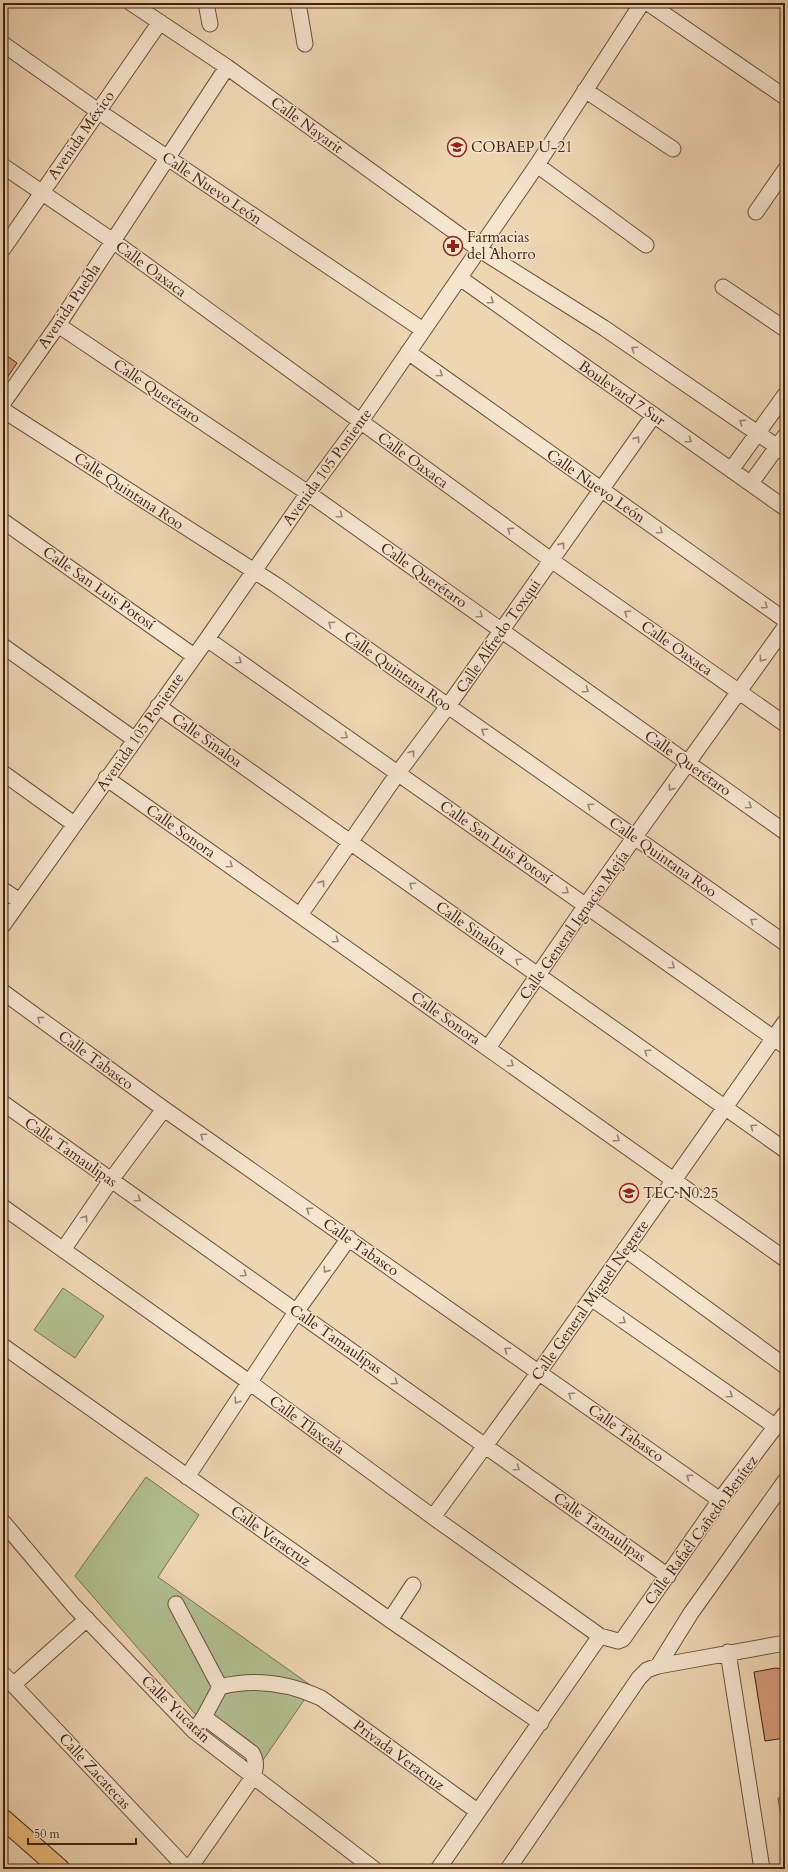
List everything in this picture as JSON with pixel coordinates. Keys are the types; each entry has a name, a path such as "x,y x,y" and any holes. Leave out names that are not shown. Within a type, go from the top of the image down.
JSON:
{"main road":[{"path":"5,1820 60,1869"}],"street":[{"name":"Calle Nayarit","path":"131,3 227,67 480,250"},
{"path":"206,3 210,24"},
{"path":"298,3 305,44"},
{"name":"Avenida 105 Poniente","path":"3,925 106,778 207,639 480,250 642,3"},
{"path":"648,3 785,97"},
{"name":"Avenida México","path":"3,249 160,22"},
{"name":"Calle Nuevo León","path":"3,44 98,111 423,330"},
{"name":"Avenida Puebla","path":"3,403 58,324 227,67"},
{"path":"585,90 673,149"},
{"path":"537,165 646,245"},
{"name":"Calle Oaxaca","path":"3,166 113,241 551,560 785,724"},
{"path":"756,212 785,170"},
{"path":"480,250 604,328 758,433 782,445 751,483"},
{"name":"Boulevard 7 Sur","path":"460,278 785,508"},
{"path":"723,287 785,329"},
{"name":"Calle Querétaro","path":"58,324 308,493 785,832"},
{"name":"Calle Nuevo León","path":"408,352 785,620"},
{"path":"731,470 785,395"},
{"name":"Calle Quintana Roo","path":"3,410 254,571 785,943"},
{"name":"Calle Alfredo Toxqui","path":"300,915 398,773 448,706 654,415"},
{"name":"Calle San Luis Potosí","path":"3,521 194,656"},
{"name":"Calle General Ignacio Mejía","path":"488,1048 586,905 636,838 785,627"},
{"name":"Calle San Luis Potosí","path":"207,639 779,1042"},
{"path":"3,646 134,739"},
{"name":"Calle Sinaloa","path":"158,706 785,1150"},
{"path":"3,773 74,824"},
{"name":"Calle Sonora","path":"106,778 785,1259"},
{"path":"3,890 20,901"},
{"name":"Calle Tabasco","path":"3,992 164,1109 720,1500"},
{"name":"Calle General Miguel Negrete","path":"433,1517 539,1372 726,1108 779,1042 785,1022"},
{"name":"Calle Tamaulipas","path":"3,1103 668,1576"},
{"path":"63,1250 111,1180 164,1109"},
{"name":"Calle Tlaxcala","path":"3,1207 249,1382 433,1517 607,1638"},
{"path":"187,1477 296,1312 349,1238"},
{"path":"626,1250 785,1366"},
{"path":"591,1298 776,1427"},
{"name":"Calle Veracruz","path":"3,1346 390,1620 541,1723"},
{"name":"Calle Rafaél Cañedo Benítez","path":"438,1869 477,1811 541,1723 607,1638 623,1639 720,1500 785,1414"},
{"path":"508,1869 639,1678 653,1668 785,1481"},
{"name":"Calle Yucatán","path":"3,1522 87,1619 194,1731 374,1869"},
{"path":"390,1620 413,1585"},
{"path":"176,1604 220,1687 204,1717 194,1731"},
{"path":"8,1679 87,1619"},
{"path":"653,1668 728,1652 785,1643"},
{"path":"728,1652 762,1869"},
{"name":"Calle Zacatecas","path":"8,1679 188,1869"},
{"name":"Privada Veracruz","path":"220,1687 238,1683 259,1682 304,1690 321,1698 477,1811"},
{"path":"188,1869 253,1777 256,1767 256,1760 252,1754 204,1717"}],"green space":[{"path":"63,1288 104,1316 75,1358 34,1330"},
{"path":"146,1477 199,1515 158,1577 313,1687 259,1766 196,1715 75,1576"},
{"path":"785,1797 785,1846 778,1798"}],"building":[{"path":"3,353 17,363 3,384"},
{"path":"776,1668 783,1669 785,1673 785,1738 765,1741 754,1672"}],"place":[{"name":"COBAEP U-21","path":"457,147"},
{"name":"Farmacias del Ahorro","path":"453,246"},
{"name":"TEC N0.25","path":"629,1193"}]}
